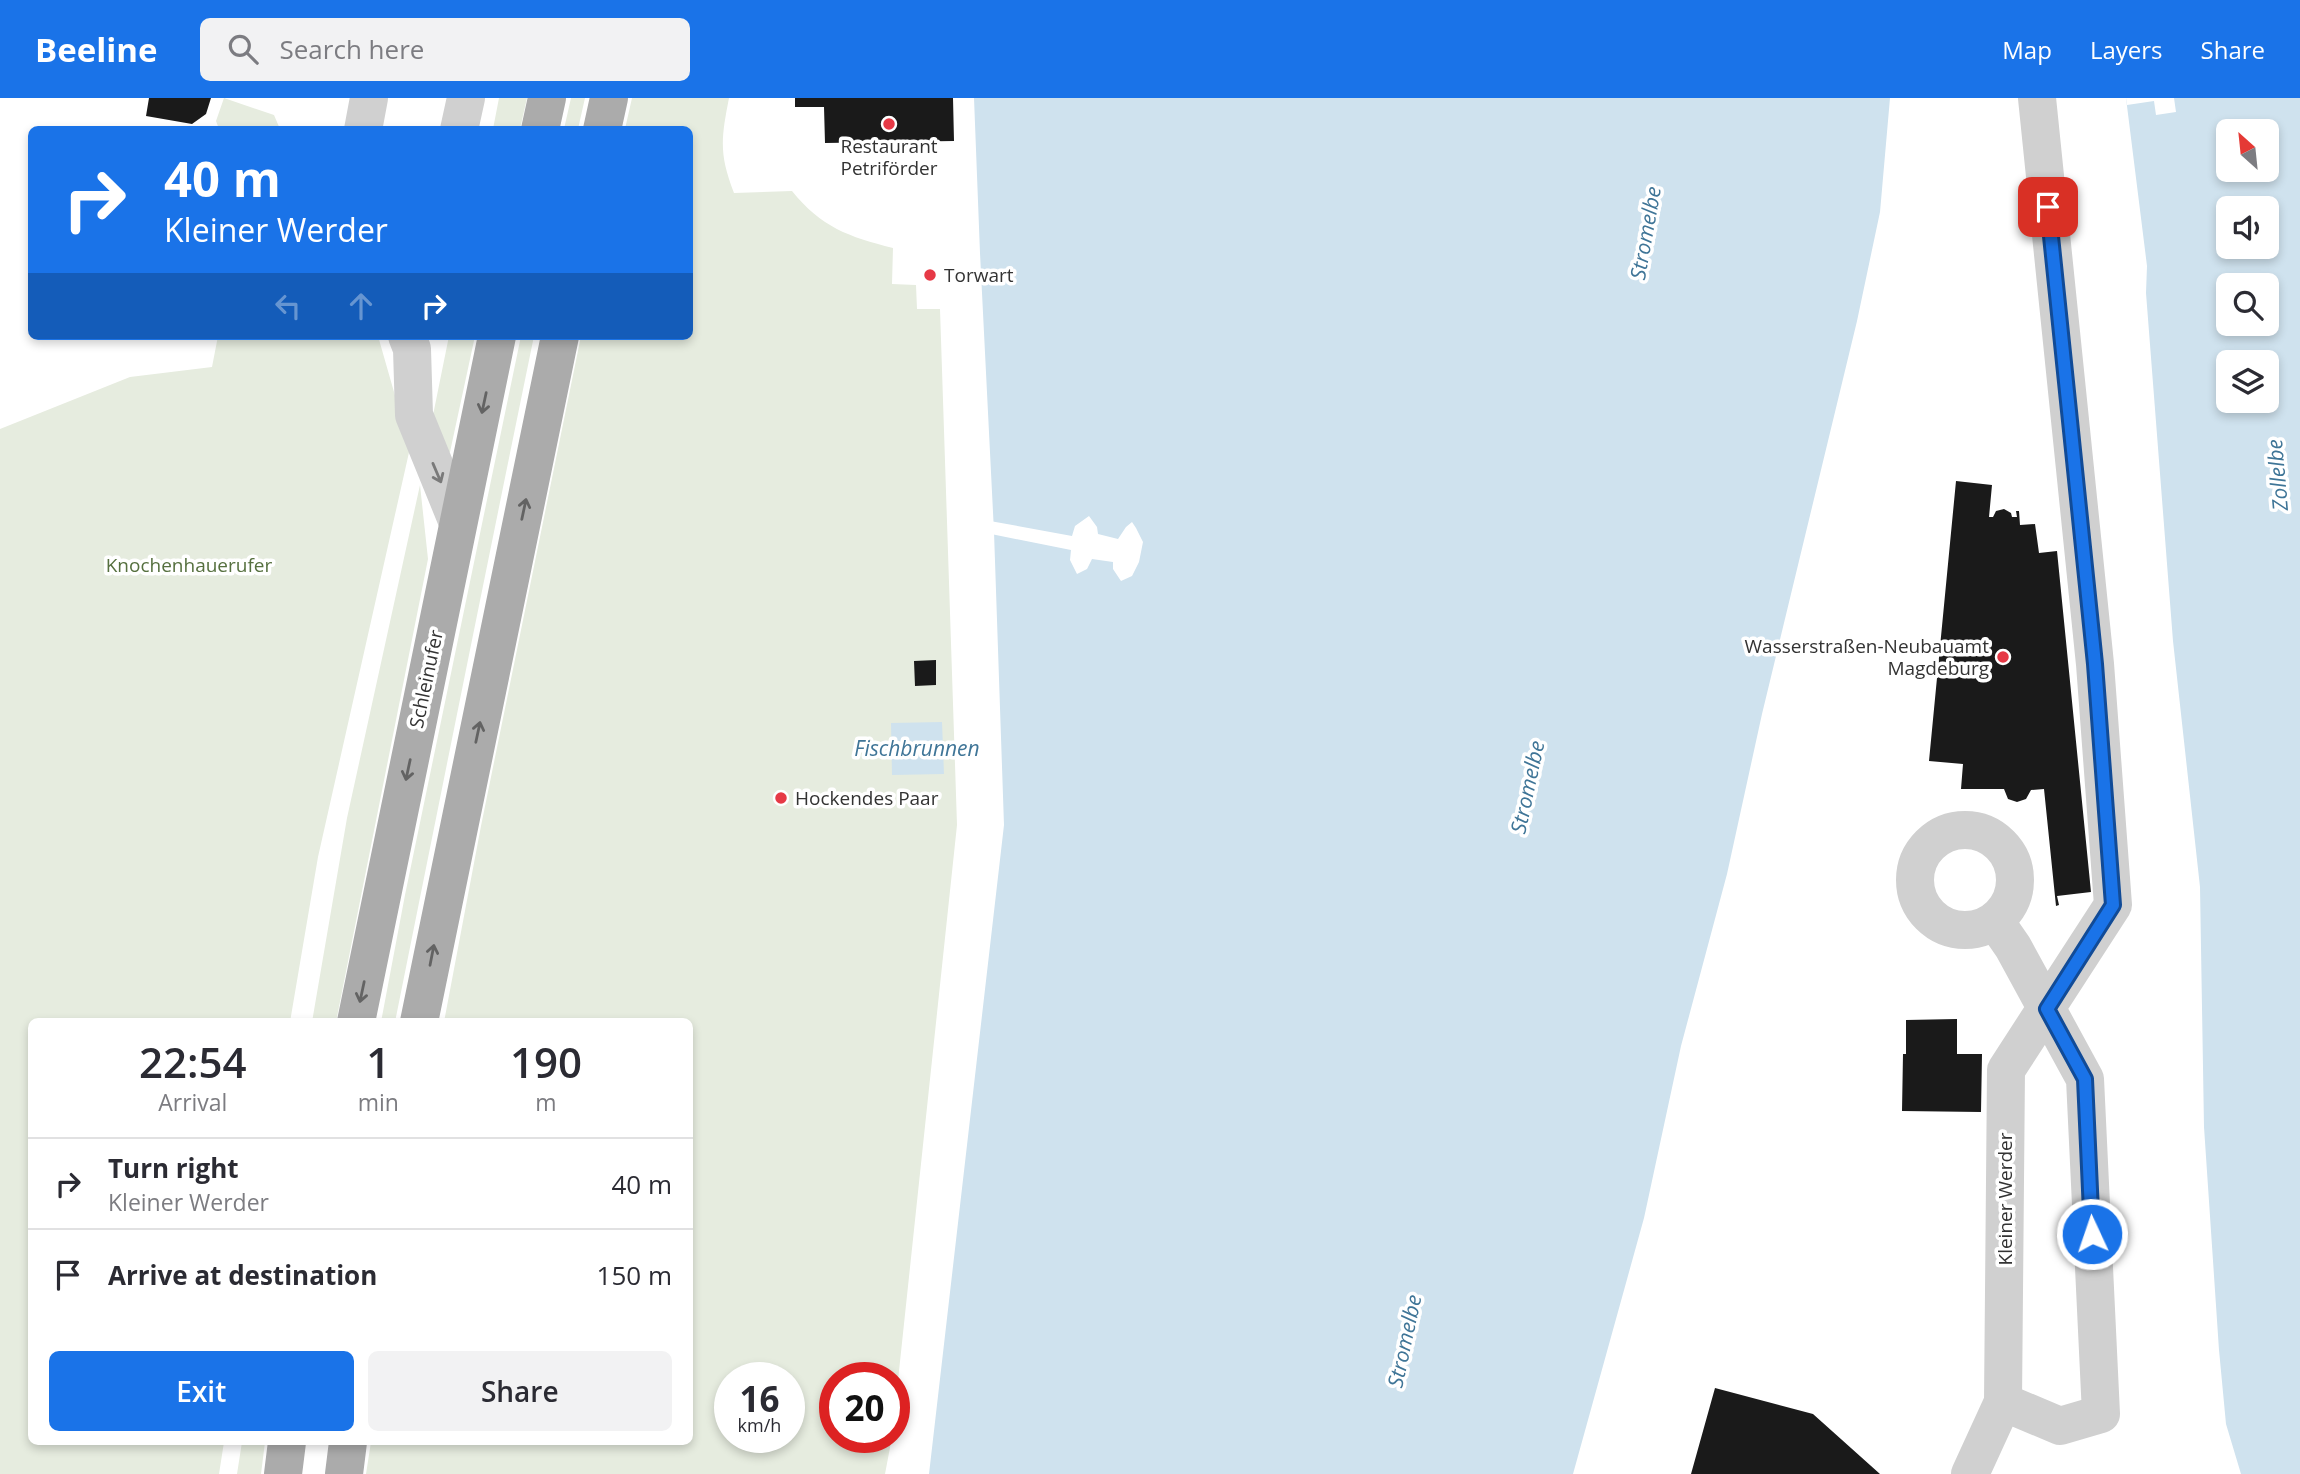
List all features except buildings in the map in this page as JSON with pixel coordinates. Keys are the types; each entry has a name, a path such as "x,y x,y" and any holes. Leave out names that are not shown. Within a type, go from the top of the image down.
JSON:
{"main road":[{"path":"541,126 547,98"},
{"path":"603,126 609,98"},
{"name":"Schleinufer","path":"357,1018 496,340"},
{"path":"420,1018 559,340"},
{"path":"283,1474 288,1445"},
{"path":"344,1474 348,1445"}],"street":[{"path":"364,126 369,98"},
{"path":"460,126 466,98"},
{"name":"Kleiner Werder","path":"1970,1474 2003,1402 2006,1070 2113,905 2095,664 2036,98"},
{"path":"411,340 414,415 458,523"},
{"path":"1995,921 2013,947 2085,1079 2101,1414 2060,1426 2003,1402"}],"green space":[{"path":"224,98 274,115 279,126 218,126 216,121"},
{"path":"499,98 527,98 521,126 494,126"},
{"path":"571,98 585,98 579,126 565,126"},
{"path":"632,98 729,98 723,146 734,193 792,191 814,214 837,229 893,248 892,284 916,285 917,309 940,309 957,825 900,1362 819,1362 819,1453 889,1453 885,1474 366,1474 371,1445 693,1445 693,1018 445,1018 580,340 693,340 693,126 626,126"},
{"name":"Knochenhauerufer","path":"217,340 379,340 410,448 318,857 291,1018 28,1018 28,1445 224,1445 219,1474 0,1474 0,429 130,377 212,367"},
{"path":"448,340 474,340 450,452 439,452 431,425"},
{"path":"520,340 533,340 396,1018 382,1018"},
{"path":"420,485 428,559 337,1018 313,1018 347,818"},
{"path":"242,1445 265,1445 261,1474 237,1474"}],"water":[{"name":"Stromelbe","path":"974,98 1890,98 1880,212 1857,321 1762,714 1727,874 1681,1046 1644,1218 1573,1474 929,1474 1004,825"},
{"name":"Zollelbe","path":"2126,98 2300,98 2300,1474 2241,1474 2226,1424 2204,1127 2200,887 2173,641 2146,293 2147,266"},
{"name":"Fischbrunnen","path":"942,722 944,774 892,775 891,723"}],"pier":[{"path":"2126,98 2174,98 2176,112 2156,115 2154,101 2127,105"},
{"path":"1089,516 1097,527 1098,534 1118,539 1132,522 1143,542 1139,562 1132,576 1121,581 1113,569 1113,562 1092,559 1087,569 1077,574 1070,560 1071,550 991,534 990,521 1072,536 1075,526"}],"place":[{"name":"Restaurant Petriförder","path":"889,124"},
{"name":"Torwart","path":"930,275"},
{"name":"Wasserstraßen-Neubauamt Magdeburg","path":"2003,657"},
{"name":"Hockendes Paar","path":"781,798"}],"route":[{"path":"2048,207 2095,664 2113,905 2047,1009 2085,1079 2092,1234"}]}
